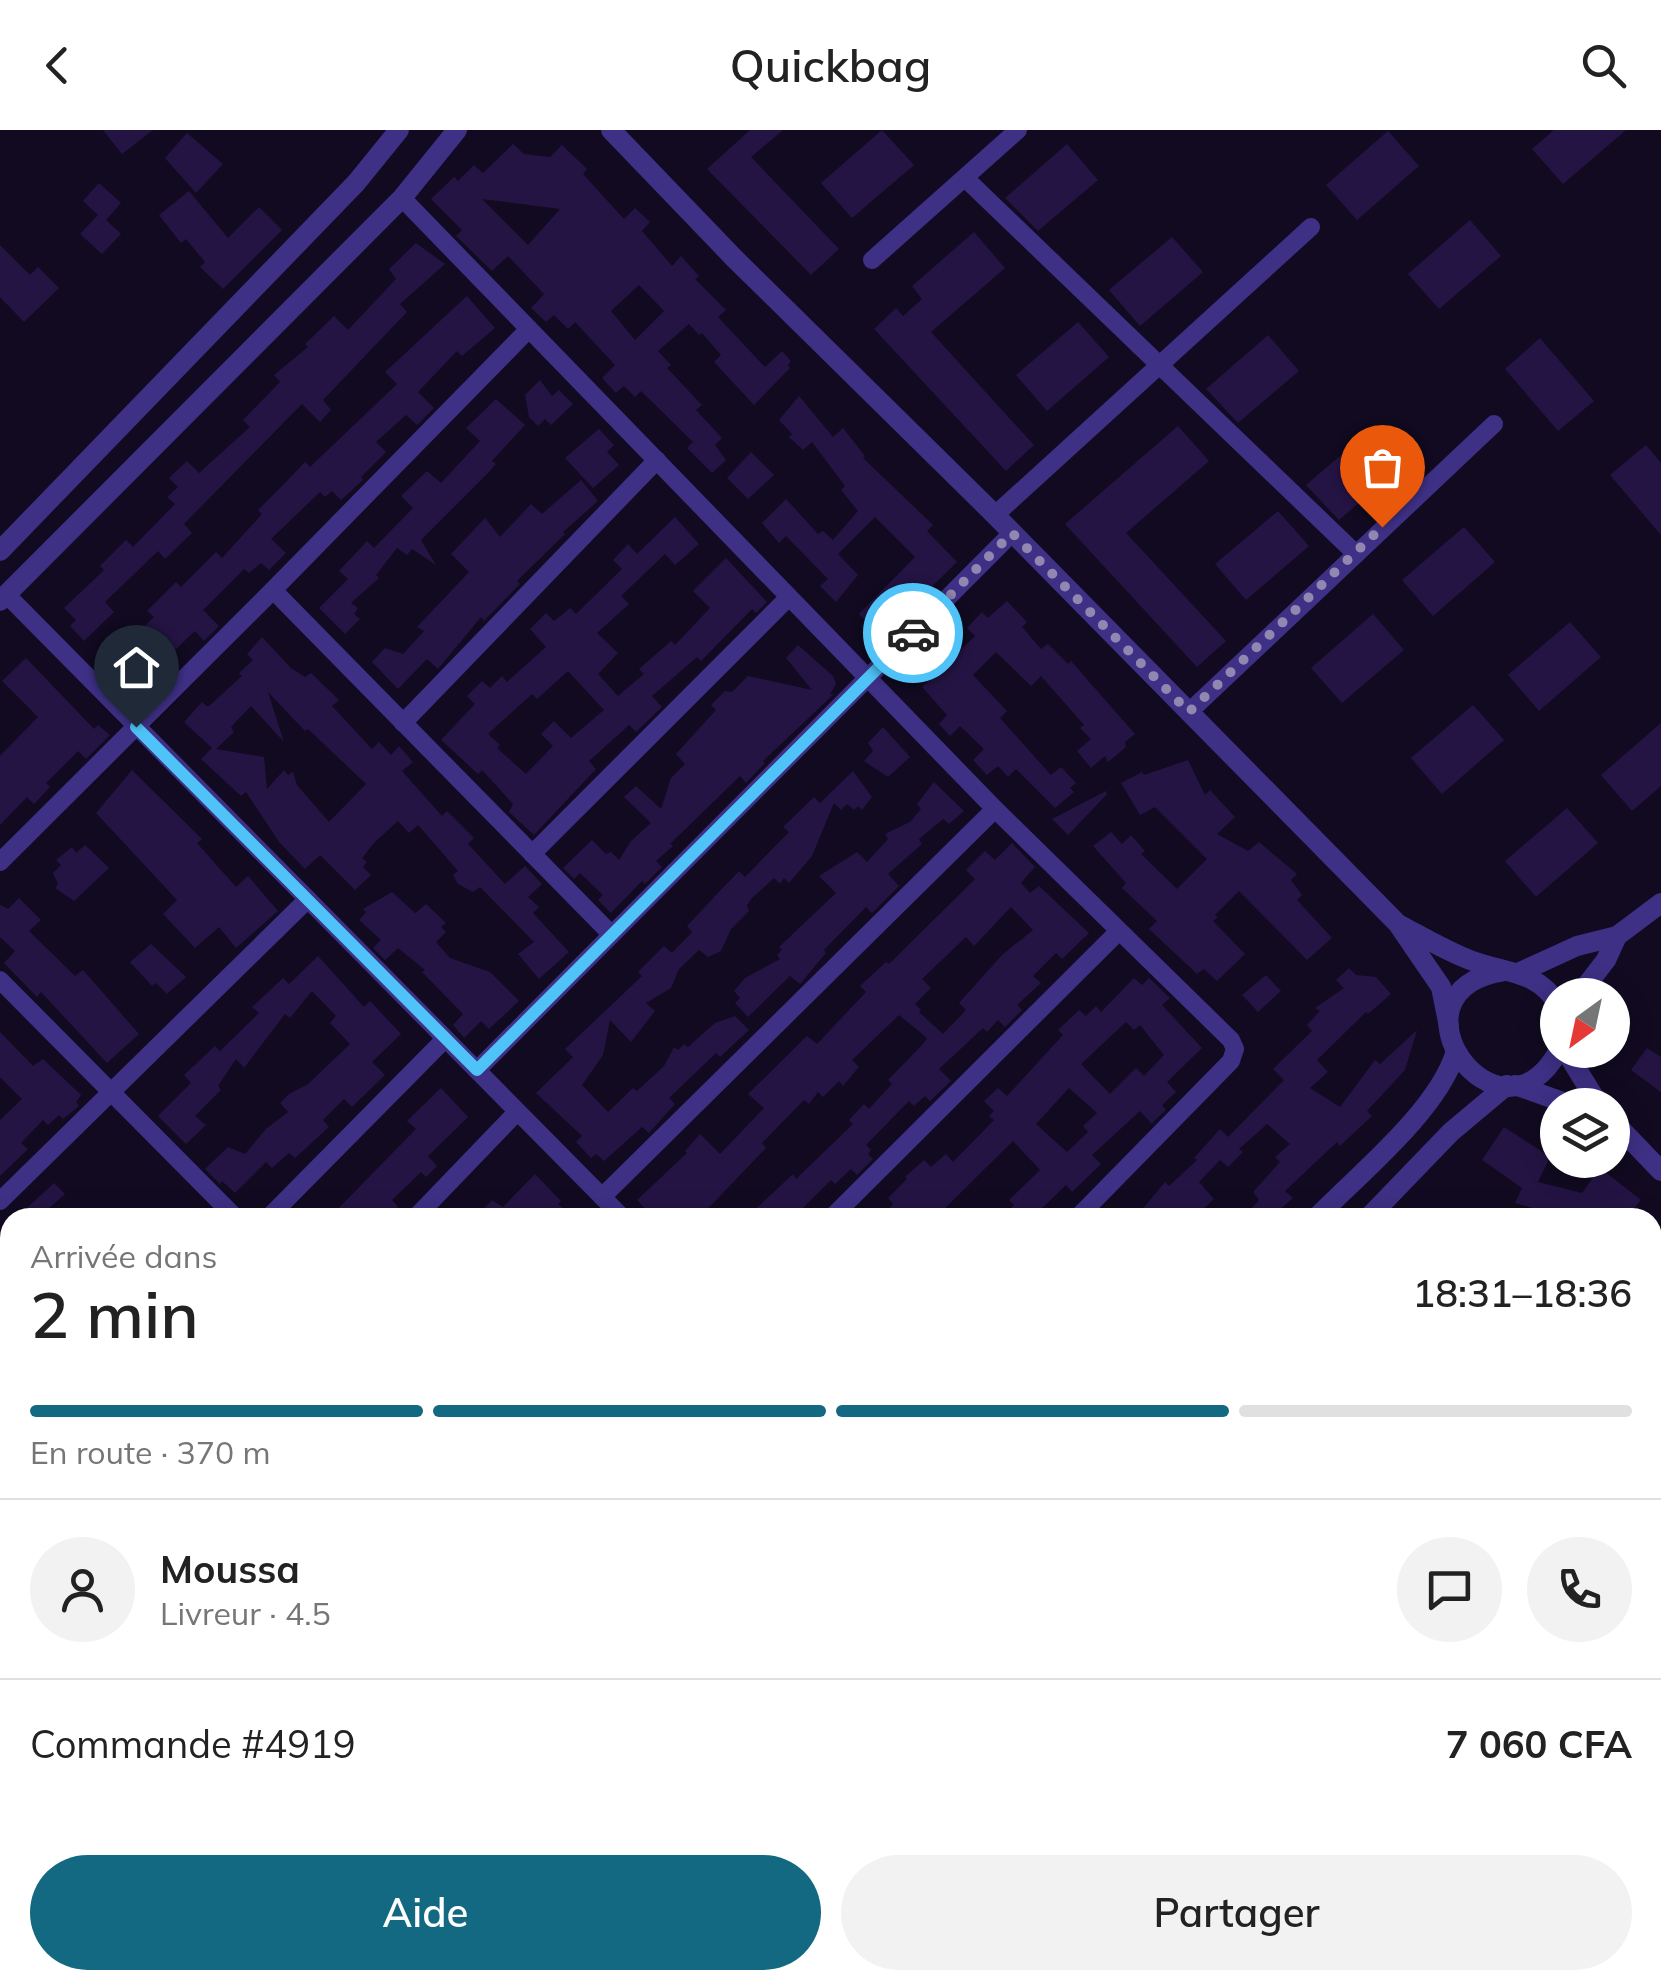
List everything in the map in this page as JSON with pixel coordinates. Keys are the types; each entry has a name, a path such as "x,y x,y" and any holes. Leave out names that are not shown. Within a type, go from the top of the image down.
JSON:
{"street":[{"path":"0,551 356,183 399,130"},
{"path":"458,130 402,198 3,598 613,1208"},
{"path":"872,260 1018,130"},
{"path":"610,131 1398,924 1441,987 1455,1054 1474,1076 1540,1095"},
{"path":"966,178 1354,552"},
{"path":"402,198 995,809 1231,1040 1234,1055 1087,1208"},
{"path":"994,515 1310,228"},
{"path":"0,862 530,329"},
{"path":"1189,712 1354,552 1494,424"},
{"path":"403,723 657,460"},
{"path":"477,1070 1012,533"},
{"path":"274,590 611,934"},
{"path":"532,854 789,597"},
{"path":"602,1197 995,809"},
{"path":"0,1200 308,899"},
{"path":"1449,1027 1456,999 1476,979 1511,972 1577,946 1618,936 1661,904"},
{"path":"1398,924 1469,960 1540,984"},
{"path":"841,1208 1118,932"},
{"path":"1592,978 1618,936"},
{"path":"0,980 226,1208"},
{"path":"278,1208 444,1039"},
{"path":"1326,1208 1441,1088 1455,1054"},
{"path":"1378,1208 1451,1132 1511,1085 1546,1068"},
{"path":"425,1208 518,1112"},
{"path":"1630,1141 1661,1171"}],"building":[{"path":"103,130 153,130 122,154"},
{"path":"750,130 783,130 751,157 839,249 811,275 707,169"},
{"path":"882,130 914,165 852,218 821,183"},
{"path":"1554,130 1626,130 1563,184 1532,149"},
{"path":"1388,131 1419,166 1357,220 1326,185"},
{"path":"187,133 223,164 196,193 165,158"},
{"path":"513,144 524,154 550,157 562,145 587,169 583,174 624,219 635,208 650,222 642,231 672,266 681,256 699,276 695,279 726,310 718,317 765,367 782,351 791,361 790,368 754,405 714,362 721,355 689,324 658,351 671,365 667,368 702,405 696,410 722,438 715,445 726,460 712,473 687,448 693,442 641,391 635,397 624,386 616,393 602,378 615,365 575,322 568,329 554,315 546,322 531,308 544,294 508,256 492,271 456,236 462,230 431,199 474,165 483,173","holes":["482,199 560,209 528,245","639,285 664,311 635,340 611,311"]},
{"path":"1067,144 1098,180 1038,231 1005,198"},
{"path":"99,183 121,203 106,220 121,234 102,254 80,234 98,215 83,201"},
{"path":"189,191 228,238 259,207 282,230 223,289 200,267 205,262 186,239 181,243 159,215"},
{"path":"1470,220 1501,256 1439,309 1408,274"},
{"path":"974,232 1005,268 931,332 1034,445 1006,471 874,329 896,308 903,316 922,299 912,286"},
{"path":"1172,237 1203,272 1140,326 1109,290"},
{"path":"416,243 445,264 400,304 407,312 323,400 331,410 320,422 302,404 184,524 192,533 165,559 158,551 105,602 114,612 84,641 70,626 76,620 64,608 104,570 100,566 126,540 133,547 175,504 167,497 178,487 169,478 187,461 199,473 250,427 243,420 280,382 274,375 308,347 305,344 334,316 348,330 396,279 389,269"},
{"path":"0,245 30,275 38,267 59,288 24,322 0,297"},
{"path":"467,296 495,328 462,356 457,351 418,392 434,408 417,425 406,415 376,442 386,452 341,500 332,491 325,497 320,492 271,539 286,553 269,570 261,563 249,573 244,569 203,610 219,626 204,641 195,631 140,683 128,671 121,678 106,663 154,617 147,611 176,582 181,587 216,552 222,558 262,514 258,510 305,462 310,467 397,384 385,372"},
{"path":"1078,322 1109,357 1047,411 1016,375"},
{"path":"1268,335 1299,371 1238,423 1206,389"},
{"path":"1540,338 1594,401 1558,431 1505,369"},
{"path":"540,380 552,396 559,390 573,404 551,425 545,419 538,426 529,417 525,395"},
{"path":"799,396 833,437 843,428 863,458 933,525 927,531 957,562 881,636 859,614 915,557 875,517 838,554 858,575 836,602 820,586 828,579 786,536 779,543 762,523 786,499 818,534 823,531 833,540 858,511 841,490 845,486 812,442 803,450 779,420"},
{"path":"496,399 525,425 492,461 496,464 489,472 421,540 436,565 412,549 407,555 397,548 376,575 379,578 351,603 358,608 354,614 360,619 345,634 319,608 348,579 339,571 367,541 374,548 413,508 401,496 427,471 441,483 480,441 466,428"},
{"path":"1178,426 1209,461 1126,533 1226,641 1197,667 1065,524"},
{"path":"599,429 614,445 607,452 619,465 593,488 565,458"},
{"path":"1369,431 1400,467 1339,520 1306,485"},
{"path":"1646,445 1661,463 1661,535 1610,475"},
{"path":"751,452 774,475 748,499 727,478"},
{"path":"581,480 598,501 563,532 484,621 481,617 438,669 427,659 398,689 372,662 385,648 403,654 424,631 417,627 469,572 451,554 485,518 500,537 531,504 542,514"},
{"path":"1278,511 1309,546 1246,600 1215,564"},
{"path":"675,517 699,544 675,565 665,554 621,596 629,604 597,633 618,653 598,674 618,696 644,674 639,669 671,641 675,645 710,608 693,591 726,558 767,602 756,613 752,609 701,661 697,657 652,696 662,707 636,732 629,725 589,761 596,769 534,835 509,812 513,804 482,770 478,774 441,740 475,704 467,696 482,681 490,688 502,676 507,682 546,647 530,629 546,613 554,621 570,608 576,614 622,569 613,560 628,544 637,554","holes":["568,671 604,710 571,738 554,721 541,734 553,746 526,774 497,748 500,745 488,734 532,694 537,699"]},
{"path":"1464,527 1495,562 1433,616 1402,580"},
{"path":"1007,601 1027,622 1022,627 1041,649 1048,644 1068,664 1071,661 1135,734 1108,762 1105,756 1091,768 1077,751 1091,739 1080,728 1084,725 1041,676 1031,686 996,652 973,675 1007,711 1000,718 1051,775 1061,767 1076,783 1070,788 1074,792 1055,808 1016,769 1008,777 998,766 987,775 973,760 984,749 960,726 950,736 939,724 947,715 922,687 975,636 967,628 982,612 988,618"},
{"path":"1373,614 1404,650 1342,703 1311,668"},
{"path":"1570,622 1601,657 1539,711 1508,675"},
{"path":"262,637 291,668 305,677 311,673 339,700 332,706 372,749 379,742 391,755 399,746 413,762 402,771 442,816 447,811 474,838 468,844 505,884 525,866 542,884 528,897 539,907 533,913 569,952 539,979 518,954 534,942 480,887 473,892 458,884 453,875 458,871 418,825 409,833 398,821 374,843 362,858 367,862 363,867 371,875 355,890 320,855 305,869 279,842 246,792 241,796 201,759 212,748 184,722 202,702 208,707 242,676 239,673 253,660 247,654","holes":["268,692 305,731 308,729 366,784 329,822 297,785 293,772 288,775 284,770 267,789 264,757 216,749 234,732 231,727 251,706 284,742"]},
{"path":"798,645 833,676 836,684 830,694 834,694 763,761 746,783 740,776 670,844 673,846 656,861 662,867 611,913 598,900 603,895 580,873 574,879 563,868 592,840 619,860 631,841 651,823 624,797 636,786 661,809 671,778 685,764 676,754 716,710 711,705 725,691 732,692 748,676 812,690 786,658"},
{"path":"26,658 94,729 98,725 110,735 86,759 78,751 46,783 50,787 34,804 27,797 0,825 0,756 38,717 2,681"},
{"path":"1473,705 1504,740 1442,794 1411,758"},
{"path":"1661,723 1661,786 1632,811 1601,775"},
{"path":"883,727 910,757 888,777 864,761 873,751 868,743"},
{"path":"1188,760 1205,795 1210,790 1235,817 1217,834 1248,851 1259,842 1297,874 1291,880 1302,895 1297,900 1332,938 1307,960 1239,891 1213,921 1245,954 1217,981 1204,969 1197,974 1149,929 1157,921 1122,888 1126,883 1093,846 1111,832 1122,844 1131,835 1145,851 1141,854 1177,889 1207,859 1155,807 1140,815 1121,783 1142,772 1144,775"},
{"path":"132,770 202,839 197,843 236,887 248,876 278,911 236,948 219,927 195,948 163,914 177,900 96,813"},
{"path":"853,771 872,797 862,810 847,804 841,810 834,803 812,856 789,883 784,878 780,884 774,878 751,899 749,911 731,929 721,951 708,957 699,950 679,969 671,988 646,1003 655,1011 631,1042 610,1020 603,1055 582,1085 608,1112 664,1066 674,1047 688,1047 715,1023 735,1016 749,1030 720,1057 716,1053 669,1098 675,1104 649,1133 642,1127 604,1161 596,1154 591,1158 576,1142 582,1136 536,1093 573,1057 565,1049 642,976 638,972 664,946 672,953 692,932 687,926 739,871 745,877 789,832 783,827 814,797 820,803"},
{"path":"934,782 964,811 949,824 943,819 919,839 922,844 888,874 899,886 872,913 866,907 824,950 826,953 800,984 790,976 748,1017 735,1003 740,998 734,991 745,978 780,959 779,947 836,893 819,876 857,852 867,862 888,839 885,834 910,822 921,809 917,804"},
{"path":"1106,791 1068,835 1052,819"},
{"path":"1567,808 1598,843 1536,897 1505,861"},
{"path":"1012,843 1035,867 1021,883 1030,893 1039,886 1089,933 1062,959 1056,953 1033,976 1041,983 1017,1005 1022,1010 1005,1027 998,1020 987,1032 983,1028 939,1069 951,1081 930,1101 925,1096 914,1106 909,1101 866,1145 873,1159 857,1175 851,1169 835,1184 831,1180 803,1208 757,1208 793,1174 796,1179 853,1124 849,1120 864,1104 869,1109 892,1084 888,1080 922,1045 927,1038 899,1015 852,1060 859,1067 843,1086 839,1081 823,1097 818,1092 809,1104 804,1100 762,1143 766,1148 709,1208 645,1208 637,1200 687,1153 700,1134 720,1154 764,1108 748,1094 807,1036 817,1044 866,992 860,986 886,962 889,964 975,879 966,870 985,851 995,860","holes":["1011,907 1033,930 1002,955 959,1003 966,1010 943,1034 919,1012 915,1004 931,988 922,979 966,937 974,946"]},
{"path":"85,845 109,868 74,901 55,888 58,884 53,873 61,865 56,860 72,847 76,853"},
{"path":"392,892 415,913 426,904 446,923 441,927 446,932 436,942 450,958 490,972 519,1001 489,1029 481,1021 464,1038 453,1025 463,1014 422,972 425,970 398,948 385,960 373,948 381,940 359,920 366,912 363,909"},
{"path":"19,898 41,920 29,931 75,976 83,970 139,1034 107,1063 41,992 37,997 4,963 15,951 0,937 0,905 8,909"},
{"path":"151,944 186,977 167,994 156,983 152,986 130,962"},
{"path":"318,956 364,1007 370,1001 401,1034 372,1062 385,1075 352,1107 344,1099 323,1120 329,1127 295,1158 289,1153 272,1168 266,1162 235,1193 205,1169 228,1147 245,1154 266,1129 288,1112 280,1103 308,1084 350,1044 330,1023 336,1016 312,991 290,1018 285,1014 244,1068 236,1059 218,1086 221,1090 195,1116 206,1125 186,1144 158,1116 191,1083 184,1075 215,1046 220,1051 259,1013 252,1007 283,978 289,984"},
{"path":"1349,968 1356,975 1376,977 1391,994 1366,1012 1317,1060 1328,1072 1310,1088 1340,1107 1375,1060 1380,1064 1417,1030 1405,1070 1367,1111 1372,1116 1340,1146 1337,1142 1285,1191 1293,1198 1282,1208 1252,1208 1259,1200 1253,1192 1280,1162 1275,1157 1290,1144 1267,1124 1239,1149 1243,1152 1228,1167 1220,1160 1199,1182 1214,1199 1205,1208 1143,1208 1165,1182 1169,1186 1197,1160 1194,1158 1220,1129 1228,1137 1284,1080 1273,1069 1312,1031 1307,1025 1320,1011 1315,1008 1344,988 1336,980"},
{"path":"1266,975 1281,991 1258,1012 1242,995"},
{"path":"1134,978 1142,985 1149,978 1170,998 1162,1005 1202,1048 1167,1082 1176,1092 1162,1105 1166,1110 1152,1124 1140,1111 1092,1155 1101,1164 1072,1192 1066,1185 1042,1208 1011,1208 1014,1205 1009,1200 1040,1170 1013,1141 945,1208 889,1208 893,1204 888,1198 924,1160 931,1167 946,1154 953,1162 994,1120 989,1116 994,1111 984,1101 998,1088 1007,1096 1063,1035 1058,1030 1079,1010 1086,1016 1096,1006 1101,1012","holes":["1126,1022 1134,1030 1140,1025 1164,1055 1144,1076 1136,1068 1110,1094 1081,1064","1069,1088 1097,1113 1083,1126 1088,1132 1067,1152 1036,1124"]},
{"path":"0,1032 33,1066 43,1059 81,1095 76,1102 79,1106 63,1119 59,1115 48,1125 43,1120 21,1143 28,1149 0,1176 0,1120 22,1099 0,1077"},
{"path":"1647,1048 1661,1057 1661,1092 1631,1070"},
{"path":"441,1088 468,1117 428,1156 437,1166 426,1177 421,1172 392,1200 397,1208 339,1208 416,1129 407,1121"},
{"path":"1504,1127 1540,1150 1538,1182 1582,1193 1593,1178 1613,1178 1641,1200 1634,1208 1532,1208 1515,1203 1522,1188 1482,1160"},
{"path":"535,1174 561,1201 558,1204 563,1208 484,1208 492,1200 503,1207"},
{"path":"54,1183 65,1194 49,1208 27,1208"}],"way so far":[{"path":"913,633 1012,533 1189,712 1382,527"}],"route":[{"path":"136,727 477,1070 913,633"}]}
